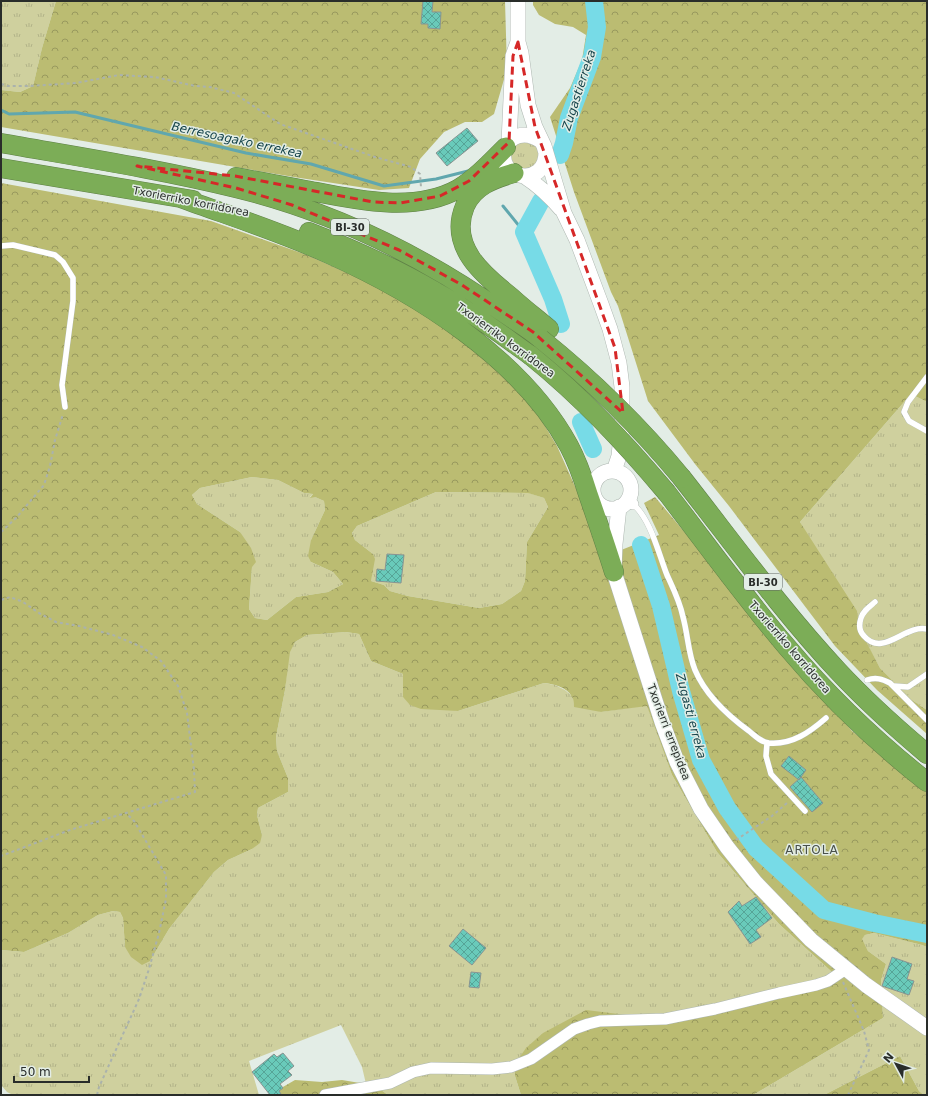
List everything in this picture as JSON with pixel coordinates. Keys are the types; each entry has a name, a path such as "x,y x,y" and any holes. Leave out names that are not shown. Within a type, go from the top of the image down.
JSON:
{"highway":[{"name":"Txorierriko korridorea","path":"1,143 137,166 236,188 292,205 339,222 399,250 436,270 544,334 610,386 645,426 659,450 777,600 815,645 874,708 927,754"},
{"path":"137,166 235,176 340,197 373,202 400,203 424,200 456,190 469,181 507,144"},
{"name":"Txorierriko korridorea","path":"1,168 220,205 251,213 350,248 437,292 483,322 530,355 594,411 628,447 667,493 756,608 806,669 868,732 927,782"},
{"path":"519,175 491,180 473,193 467,202 463,213 461,226 462,241 470,257 481,272 544,334"},
{"path":"181,198 297,240 329,254 401,291 435,312 471,337 509,370 540,404 556,425 573,454 596,482"},
{"path":"573,454 607,548 614,572"}],"main road":[{"path":"518,1 518,42 521,53 528,105 564,213 577,240 610,329 619,363 622,386 622,426 619,456 614,471"},
{"path":"518,42 513,56 507,144 504,153 506,164 519,175 534,182 564,213"},
{"path":"507,144 519,135 525,134 531,135 543,147 546,158 540,170 530,176 519,175"},
{"path":"602,506 610,508 627,504 631,488 626,477 614,471 603,473 594,487 595,497 602,506 607,548"},
{"name":"Txorierri errepidea","path":"627,504 615,544 614,572 662,722 677,762 701,809 727,847 755,882 811,940 841,968 927,1028"}],"street":[{"path":"325,1095 390,1083 413,1072 431,1068 492,1070 511,1067 531,1059 568,1032 588,1024 600,1021 665,1019 691,1014 816,985 828,981 841,968"}],"lane":[{"path":"1,246 13,245 55,255 63,262 72,278 73,301 62,385 65,407"},
{"path":"927,377 908,402 904,412 909,421 927,431"},
{"path":"627,504 638,509 653,534 684,617 690,656 702,684 710,696 725,712 758,739 767,743 788,741 801,737 809,733 826,718"},
{"path":"875,602 863,614 860,624 863,635 873,642 879,644 889,642 919,628 927,629"},
{"path":"894,686 908,687 927,674"},
{"path":"867,680 878,678 884,679 894,686 927,720"},
{"path":"767,743 766,756 771,774 792,798 806,811"}],"path":[{"path":"1,84 8,86 30,86 76,83 118,75 155,77 234,93 280,124 375,157 410,167 420,174 424,200"},
{"path":"1,532 16,518 44,485 65,407"},
{"path":"1,600 10,597 23,602 56,622 79,626 112,635 142,647 161,661 178,686 187,713 194,770 195,792 70,830 1,856"},
{"path":"736,840 772,816 792,798"},
{"path":"97,1095 99,1087 139,999 160,933 166,899 166,875 134,821 126,813"},
{"path":"841,968 864,1031 869,1050 848,1095"}],"highlighted area":[{"path":"518,42 535,127 615,348 623,413 533,332 462,285 399,250 292,205 236,188 137,166 235,176 373,202 400,203 440,196 469,181 509,142 513,56"}],"green space":[{"path":"1,1 56,1 42,48 33,86 20,92 1,90"},
{"path":"56,1 505,1 507,69 494,114 482,122 465,122 444,132 420,159 409,188 379,190 1,127 1,90 20,92 33,86 42,48"},
{"path":"533,1 927,1 927,402 911,394 800,522 857,611 859,628 880,668 912,700 927,710 927,734 877,690 835,646 648,401 618,306 611,292 574,192 550,117 570,88 582,60 586,35 573,27 555,24 539,15 533,5"},
{"path":"524,140 536,145 540,153 536,165 524,170 512,162 510,154 513,146"},
{"path":"1,183 211,221 307,255 370,283 426,314 508,377 536,411 557,446 578,493 601,558 659,535 644,503 655,497 852,731 927,791 927,947 874,933 865,935 862,939 868,951 886,964 881,980 883,1018 753,1095 521,1095 515,1076 515,1064 526,1048 543,1033 586,1010 635,1016 673,1014 824,978 832,972 779,924 717,852 672,775 647,706 601,712 574,707 573,699 564,688 544,683 458,711 421,709 410,705 403,697 403,674 371,661 359,634 346,632 307,635 295,642 290,652 285,690 276,737 277,751 288,778 288,792 258,808 257,815 262,835 260,843 252,849 228,860 214,872 169,929 150,961 142,965 131,957 125,947 123,918 120,912 113,911 98,915 68,933 24,952 1,950","holes":["252,477 278,480 304,493 313,494 310,498 315,497 324,501 325,510 311,540 308,556 311,562 333,572 343,584 328,592 296,597 267,620 255,618 249,609 252,567 256,562 251,548 240,532 197,504 192,495 200,488","436,492 528,493 544,498 548,507 527,542 525,581 521,591 502,604 479,608 408,596 390,591 384,585 371,581 375,559 373,554 355,540 352,533 357,526"]},
{"path":"911,394 927,402 927,710 912,700 880,668 800,522"},
{"path":"252,477 278,480 304,493 313,494 310,497 315,497 324,501 325,510 311,540 311,562 333,572 343,584 328,592 296,597 267,620 255,618 249,609 252,567 240,532 197,504 192,495 200,488"},
{"path":"436,492 529,493 544,498 548,507 527,542 525,581 521,591 502,604 479,608 408,596 390,591 384,585 371,581 373,554 355,540 352,533 357,526"},
{"path":"346,632 359,634 371,661 403,674 403,697 458,711 544,683 555,685 565,690 573,697 601,712 647,705 672,775 717,852 779,924 832,972 824,978 515,1076 521,1095 388,1095 377,1087 366,1084 362,1067 341,1025 249,1061 259,1095 13,1095 7,1092 1,1085 1,950 24,952 68,933 98,915 113,911 120,912 123,918 125,947 150,961 169,929 214,872 228,860 252,849 262,835 257,815 258,808 288,792 288,778 277,751 276,737 285,690 289,652 295,642 307,635"},
{"path":"874,933 927,947 927,1095 924,1095 919,1091 900,1056 824,1095 753,1095 883,1018 881,980 886,964 868,951 861,939 865,935"},
{"path":"900,1056 919,1091 924,1095 824,1095"},
{"path":"295,1080 322,1082 342,1080 377,1087 388,1095 269,1095"}],"building":[{"path":"423,1 433,1 432,12 441,12 440,29 428,28 428,24 421,24"},
{"path":"467,128 478,141 447,166 436,153"},
{"path":"387,554 404,555 401,583 376,581 377,569 385,570"},
{"path":"789,756 806,770 799,780 781,766"},
{"path":"801,777 823,803 812,812 790,787"},
{"path":"756,897 772,918 756,930 761,937 750,944 728,912 739,901 742,906"},
{"path":"463,929 486,948 472,965 449,946"},
{"path":"892,957 912,964 907,979 914,981 909,995 882,986"},
{"path":"471,972 481,973 479,988 469,987"},
{"path":"283,1053 294,1066 288,1071 292,1075 280,1084 283,1088 279,1091 281,1094 270,1095 252,1072 274,1054 277,1057"}],"waterway":[{"name":"Zugastierreka","path":"560,155 569,118 592,57 597,27 594,1"},
{"name":"Berresoagako errekea","path":"1,110 9,114 75,112 246,153 311,164 384,186 436,179 468,171"},
{"path":"541,201 524,232 553,299 561,324"},
{"path":"503,206 524,232"},
{"path":"581,422 593,449"},
{"name":"Zugasti erreka","path":"641,545 661,606 681,691 701,760 727,808 756,848 824,910 874,923 927,934"}],"district":[{"name":"ARTOLA","path":"812,850"}]}
